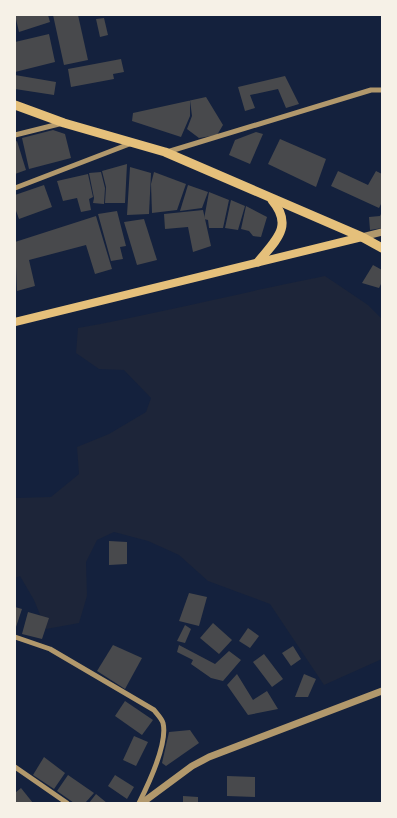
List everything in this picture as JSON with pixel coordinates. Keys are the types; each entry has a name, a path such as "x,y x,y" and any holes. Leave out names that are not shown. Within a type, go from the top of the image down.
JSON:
{"main road":[{"path":"15,105 64,123 165,152 362,237 382,248"},
{"path":"258,262 278,238 283,227 281,211 270,198"},
{"path":"15,322 362,237"}],"street":[{"path":"165,152 371,90 382,90"},
{"path":"15,136 64,123"},
{"path":"15,188 135,142"},
{"path":"362,237 382,232"},
{"path":"15,637 50,649 154,710 163,722 164,731 156,764 140,803"},
{"path":"140,803 192,766 209,757 382,691"},
{"path":"15,767 67,803"}],"shaded area":[{"path":"325,276 368,305 382,319 382,659 324,685 270,604 208,581 179,555 148,541 114,532 97,540 86,562 87,596 79,623 46,629 34,600 20,576 15,578 15,498 51,497 79,474 77,447 109,434 146,412 151,398 124,370 99,369 76,353 78,328"}],"building":[{"path":"15,15 48,15 50,22 19,32"},
{"path":"53,15 78,15 88,60 64,65"},
{"path":"104,18 108,35 100,37 96,19"},
{"path":"49,34 55,62 15,72 15,42"},
{"path":"121,59 124,72 113,74 114,79 71,87 68,69"},
{"path":"15,75 56,82 54,95 15,89"},
{"path":"285,76 299,104 286,108 278,89 250,95 255,108 245,111 238,87"},
{"path":"206,97 223,125 217,135 199,138 187,129 192,116 190,100"},
{"path":"190,101 190,116 181,137 132,121 133,113"},
{"path":"53,130 65,134 71,158 29,169 22,138"},
{"path":"256,132 263,134 250,164 229,155 235,140"},
{"path":"280,139 326,159 316,187 268,164"},
{"path":"17,141 26,170 15,174 15,142"},
{"path":"127,164 125,203 105,203 106,187 102,171"},
{"path":"130,167 151,173 149,214 127,215"},
{"path":"338,171 368,185 376,171 382,174 382,202 379,208 331,186"},
{"path":"101,172 105,188 104,204 93,203 94,198 89,173"},
{"path":"154,172 186,184 177,210 152,213 151,184"},
{"path":"88,174 93,197 89,199 91,210 81,212 77,198 63,201 57,181"},
{"path":"44,185 52,207 19,219 15,208 15,195"},
{"path":"188,185 208,192 202,208 180,211"},
{"path":"209,192 229,200 223,228 209,228 208,220 204,219"},
{"path":"231,200 245,206 238,230 225,228"},
{"path":"246,206 267,217 261,237 253,236 249,231 241,229"},
{"path":"203,210 211,246 193,252 188,227 165,229 164,214"},
{"path":"117,211 126,246 120,247 123,259 111,261 98,214"},
{"path":"382,212 382,228 370,230 369,217 380,216"},
{"path":"96,216 112,269 95,274 86,245 29,260 35,286 17,291 15,242"},
{"path":"144,219 157,260 137,265 124,222"},
{"path":"373,265 382,270 382,282 379,288 362,283"},
{"path":"109,541 127,542 127,564 109,565"},
{"path":"189,593 207,597 199,626 179,621"},
{"path":"15,607 22,609 15,630"},
{"path":"28,612 49,618 42,639 22,634"},
{"path":"213,623 232,640 219,654 200,638"},
{"path":"185,625 191,629 185,643 177,641"},
{"path":"248,628 259,636 250,648 239,641"},
{"path":"113,645 142,658 125,689 97,671"},
{"path":"179,645 215,664 229,651 241,660 223,681 211,678 191,664 193,660 177,652"},
{"path":"293,646 301,659 291,666 282,653"},
{"path":"264,654 283,679 272,687 253,662"},
{"path":"237,674 253,700 267,691 278,709 248,715 227,685"},
{"path":"304,674 316,679 308,697 295,697"},
{"path":"125,701 153,720 142,735 115,716"},
{"path":"190,730 199,743 166,766 162,763 169,732"},
{"path":"134,736 148,742 136,766 123,760"},
{"path":"44,757 65,773 54,789 33,775"},
{"path":"68,775 94,793 85,803 74,803 57,791"},
{"path":"115,775 134,787 127,799 108,786"},
{"path":"227,776 255,777 255,797 227,796"},
{"path":"21,788 33,803 15,803 15,793"},
{"path":"96,794 107,803 89,803"},
{"path":"183,796 198,797 198,803 183,803"}]}
